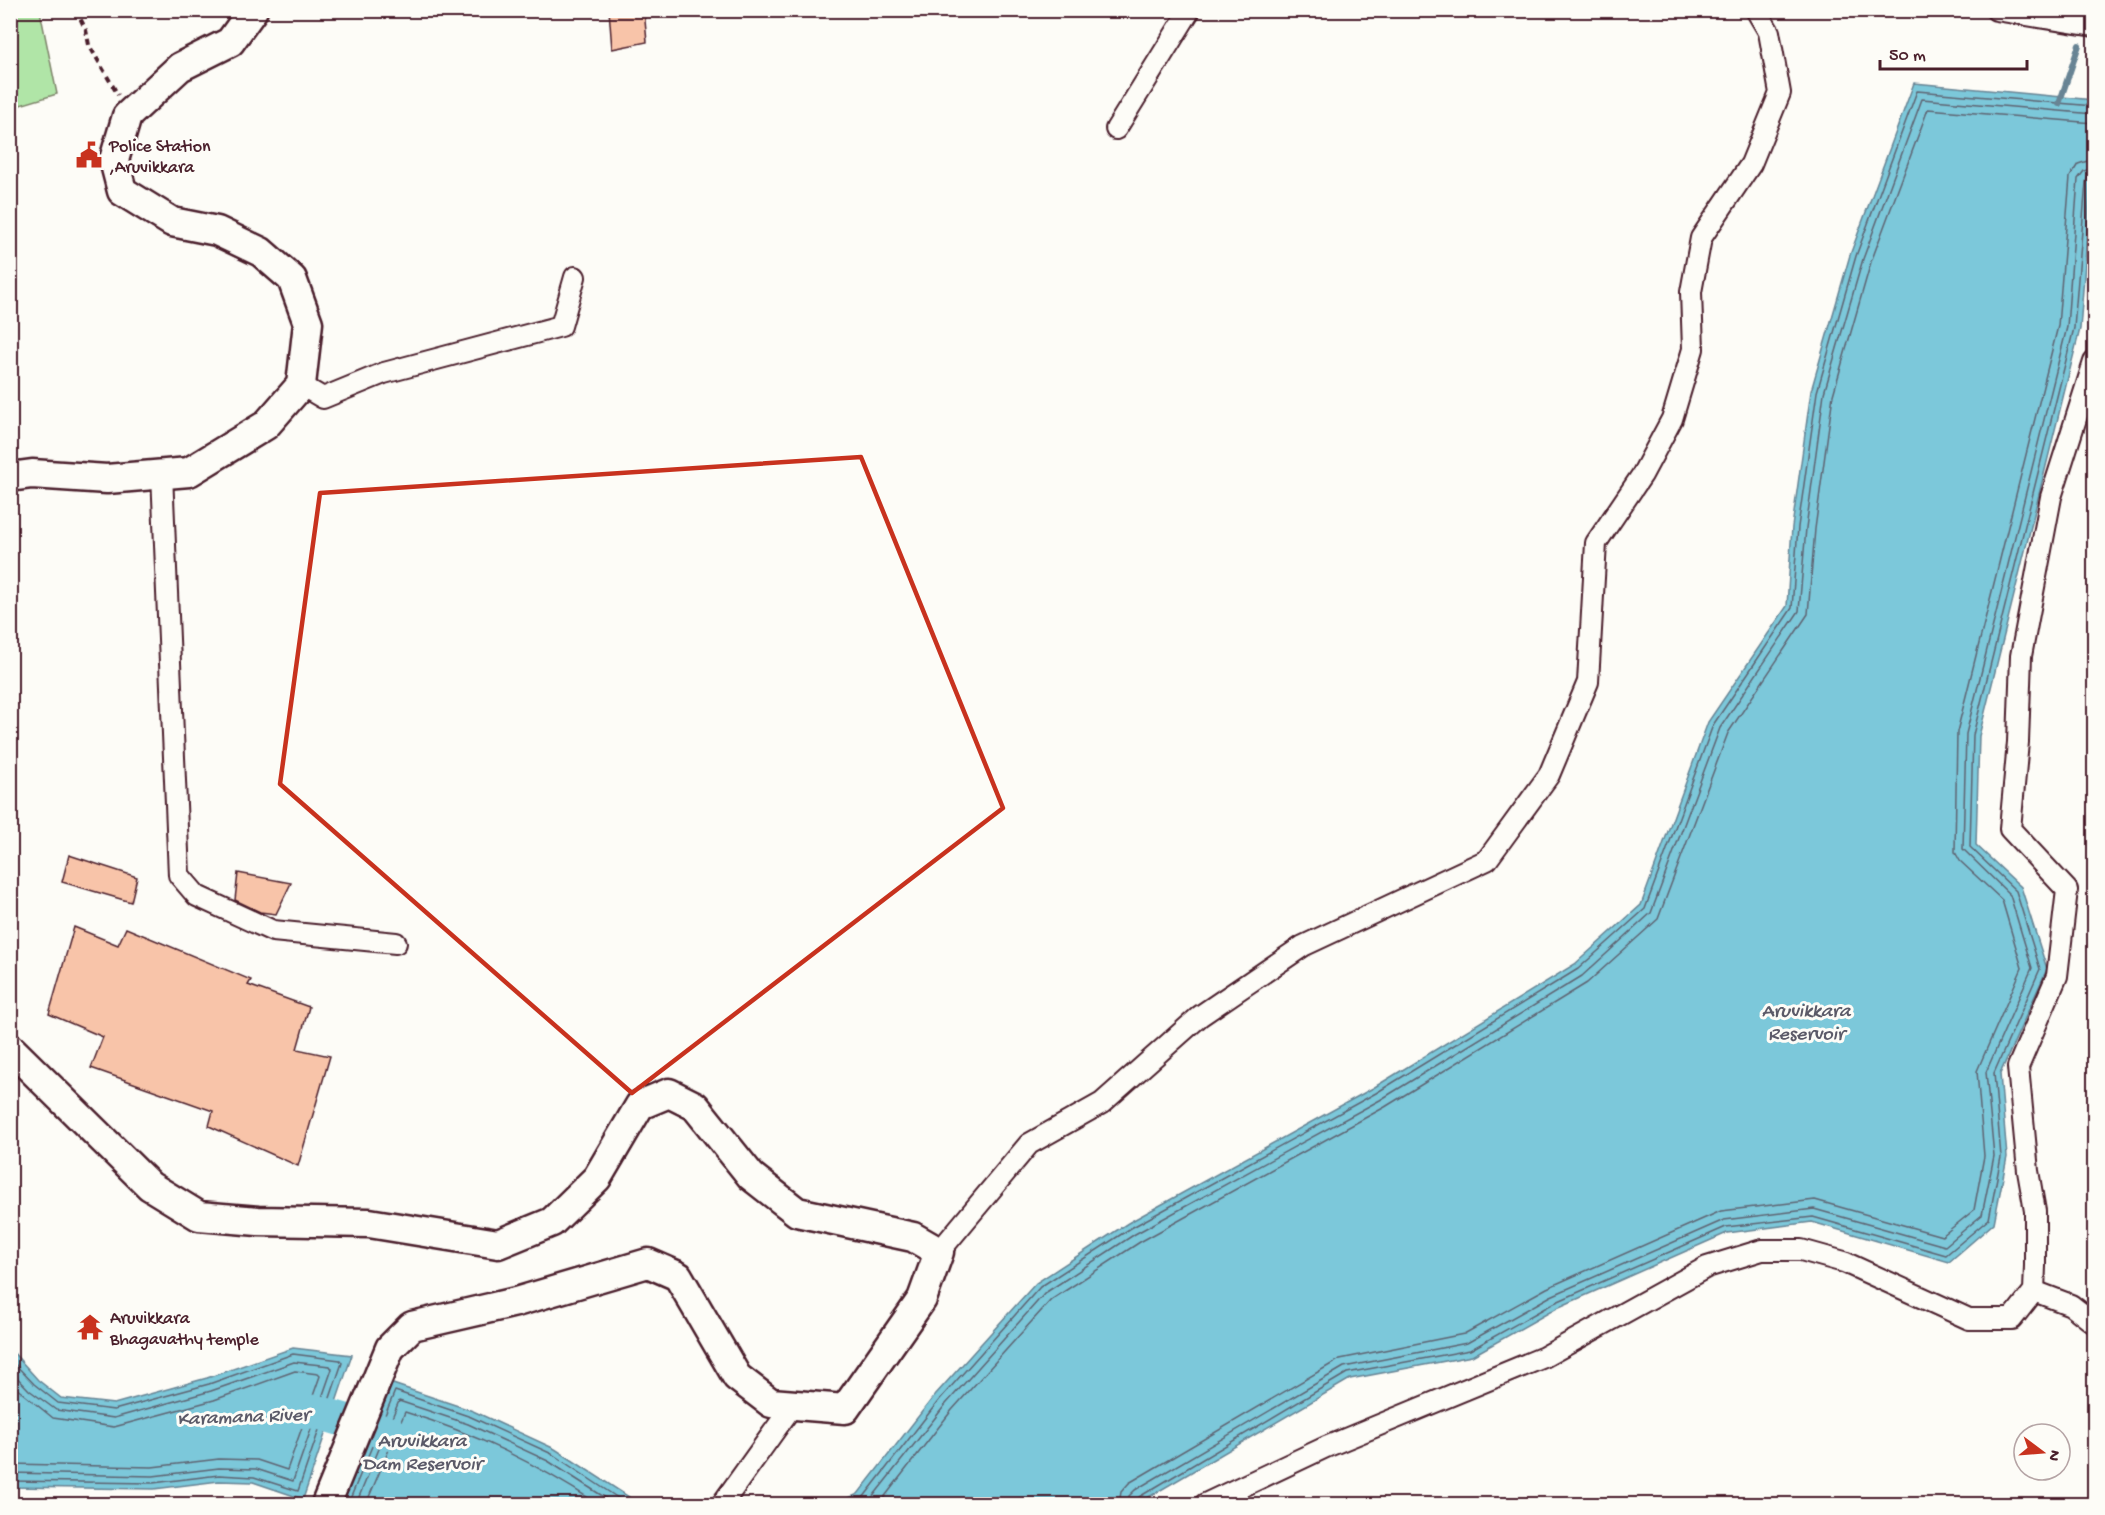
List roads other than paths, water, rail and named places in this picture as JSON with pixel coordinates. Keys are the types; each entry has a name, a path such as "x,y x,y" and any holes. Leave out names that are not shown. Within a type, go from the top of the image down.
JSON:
{"street":[{"path":"10,477 32,474 107,479 189,472 266,425 300,385 308,323 292,279 261,252 217,231 172,222 122,191 114,160 127,116 180,67 230,42 253,10"},
{"path":"1116,129 1190,10"},
{"path":"326,1504 390,1348 412,1326 516,1302 648,1263 678,1276 737,1377 771,1403 845,1409 922,1299 939,1252 1029,1144 1102,1103 1200,1016 1303,946 1487,860 1549,775 1588,682 1596,543 1642,475 1672,419 1692,349 1691,292 1701,238 1751,164 1780,93 1769,32 1756,10"},
{"path":"1996,10 2094,26"},
{"path":"300,385 323,398 384,373 561,326 574,277"},
{"path":"1205,1504 1326,1447 1544,1357 1707,1267 1762,1250 1801,1250 1844,1262 1970,1320 2012,1319 2034,1291 2035,1211 2028,1171 2018,1067 2057,976 2067,890 2010,829 2018,742 2021,656 2051,497 2094,362"},
{"path":"162,474 179,875 196,896 273,930 396,943"},
{"path":"10,1048 150,1186 199,1216 258,1221 369,1222 498,1244 552,1222 597,1178 640,1105 669,1093 695,1106 751,1176 797,1212 913,1237 939,1252"},
{"path":"2034,1291 2071,1305 2094,1323"},
{"path":"722,1504 793,1405"}],"water":[{"name":"Aruvikkara Reservoir","path":"1914,83 2094,100 2094,144 2080,329 1979,736 1976,845 2021,887 2047,969 2000,1074 2007,1157 1994,1223 1949,1262 1812,1222 1727,1233 1557,1308 1472,1356 1350,1379 1137,1504 835,1504 858,1494 935,1395 1036,1283 1128,1223 1373,1088 1575,964 1641,905 1708,722 1787,606 1792,527 1811,391 1850,255"},
{"path":"293,1348 352,1355 303,1499 253,1482 219,1481 154,1489 11,1487 11,1350 38,1380 61,1398 114,1404 207,1378"},
{"name":"Aruvikkara Dam Reservoir","path":"390,1383 473,1411 555,1449 629,1497 635,1504 342,1504"}],"waterway":[{"path":"2059,104 2079,45"},
{"name":"Karamana River","path":"286,1410 317,1412 391,1434"}],"place":[{"name":"Police Station ,Aruvikkara","path":"89,155"},
{"name":"Aruvikkara Bhagavathy temple","path":"90,1327"}]}
